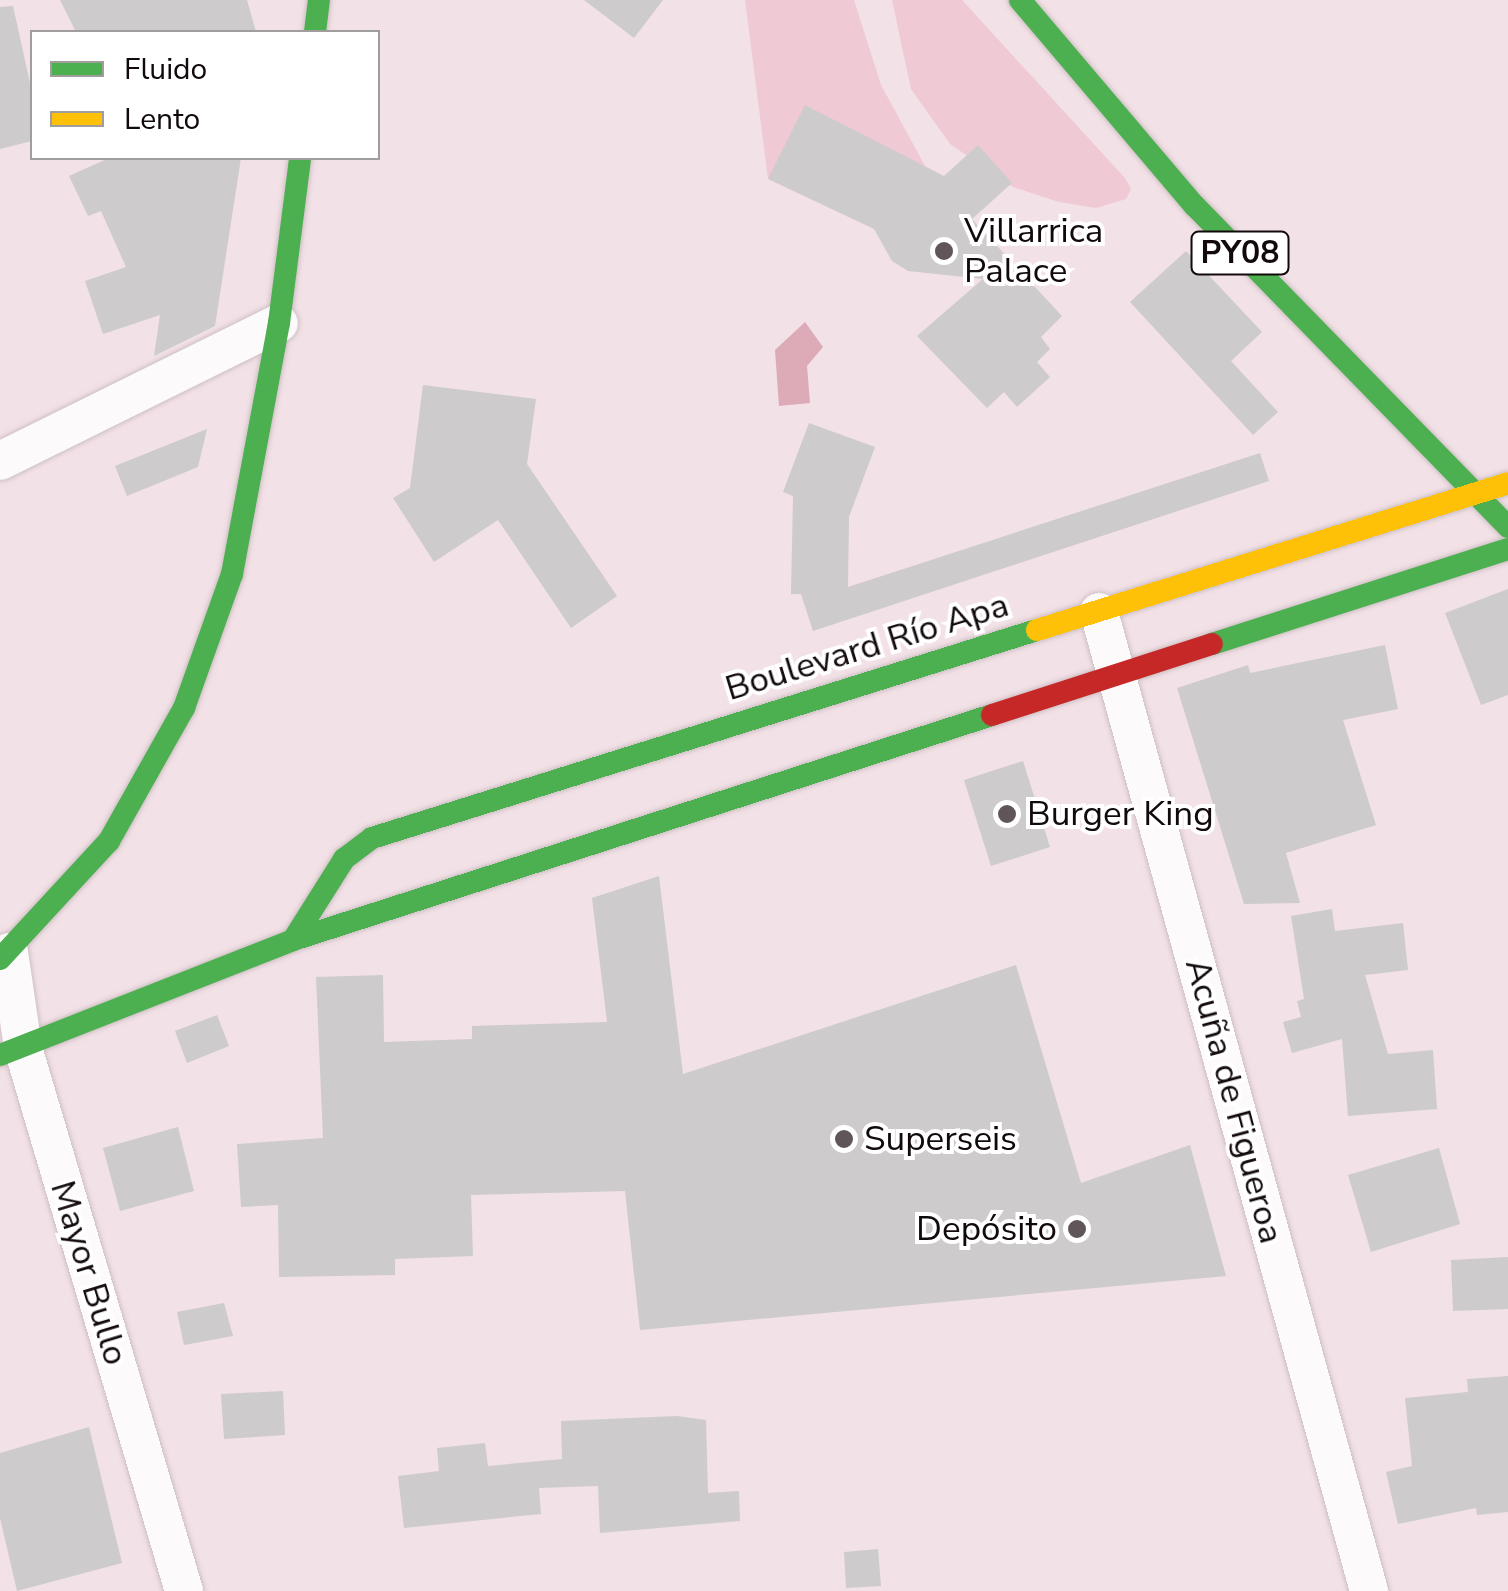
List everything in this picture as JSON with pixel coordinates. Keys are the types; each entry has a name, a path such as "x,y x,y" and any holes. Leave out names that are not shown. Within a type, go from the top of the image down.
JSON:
{"main road":[{"path":"315,30 319,0"},
{"name":"PY08","path":"1020,0 1194,205 1508,527"},
{"path":"4,955 109,841 184,708 232,574 280,323 300,160"},
{"name":"Boulevard Río Apa","path":"293,940 344,859 372,838 1508,483"},
{"path":"11,1052 293,940 1508,549"}],"street":[{"path":"0,461 280,323"},
{"name":"Acuña de Figueroa","path":"1098,612 1369,1591"},
{"name":"Mayor Bullo","path":"4,955 11,1052 184,1591"}],"shaded area":[{"path":"745,0 854,0 881,85 925,166 768,179"},
{"path":"892,0 962,0 1125,178 1131,189 1126,199 1096,208 1059,202 1013,187 950,144 911,89"},
{"path":"805,322 823,347 807,366 810,403 779,406 775,350"}],"building":[{"path":"60,0 247,0 255,30 75,30"},
{"path":"584,0 663,0 634,38"},
{"path":"13,6 30,83 30,142 0,149 0,7"},
{"name":"Villarrica Palace","path":"805,105 944,176 978,145 1012,183 972,219 1062,316 1041,337 1050,349 1037,362 1050,377 1017,407 1004,392 987,408 917,336 983,279 908,271 892,261 874,229 768,179"},
{"path":"105,160 241,160 215,326 154,356 160,315 103,334 85,281 126,267 101,211 88,216 69,176"},
{"path":"1186,251 1262,332 1231,361 1278,412 1253,435 1130,302"},
{"path":"423,385 536,399 527,464 617,596 571,628 498,520 434,562 393,498 410,488"},
{"path":"809,423 875,447 849,517 848,587 1260,453 1269,481 813,631 801,594 791,594 793,496 783,492"},
{"path":"207,429 198,467 127,496 115,466"},
{"path":"1508,589 1508,695 1481,705 1445,613"},
{"path":"1385,645 1398,709 1343,720 1376,825 1286,853 1300,903 1244,904 1177,688 1248,665 1250,673"},
{"name":"Burger King","path":"1023,761 1050,847 991,866 964,780"},
{"path":"659,876 683,1074 1016,965 1081,1183 1190,1145 1226,1276 640,1330 625,1191 471,1195 473,1256 395,1259 395,1275 279,1277 278,1205 241,1207 237,1144 323,1138 316,977 383,975 384,1042 472,1039 472,1026 607,1022 592,898"},
{"path":"1332,909 1335,931 1403,923 1408,970 1365,975 1388,1054 1433,1050 1437,1109 1348,1116 1342,1039 1292,1053 1283,1022 1301,1017 1297,1001 1304,999 1291,916"},
{"path":"217,1015 229,1046 187,1063 175,1031"},
{"path":"178,1127 194,1191 120,1211 103,1148"},
{"path":"1439,1148 1460,1224 1371,1252 1348,1175"},
{"path":"1508,1257 1508,1309 1453,1311 1451,1260"},
{"path":"224,1303 233,1336 184,1345 177,1312"},
{"path":"1508,1376 1508,1512 1477,1515 1476,1508 1398,1524 1386,1472 1412,1466 1405,1398 1468,1392 1467,1379"},
{"path":"283,1391 285,1435 224,1439 221,1394"},
{"path":"677,1416 706,1420 708,1493 739,1491 740,1521 600,1533 598,1486 539,1488 541,1514 404,1528 398,1476 439,1471 437,1448 485,1443 488,1466 562,1459 561,1421"},
{"path":"89,1427 122,1563 17,1591 0,1518 0,1453"},
{"path":"878,1549 881,1586 846,1588 844,1552"}],"traffic: fast":[{"path":"315,30 319,0"},
{"path":"1020,0 1194,205 1508,527"},
{"path":"0,959 109,841 184,708 232,574 279,323 300,160"},
{"path":"1212,644 1508,549"},
{"path":"293,940 344,859 372,838 1037,630"},
{"path":"0,1055 293,940 992,715"}],"traffic: slow":[{"path":"1037,630 1508,483"}],"traffic: jam":[{"path":"992,715 1212,644"}],"place":[{"name":"Villarrica Palace","path":"944,251"},
{"name":"Burger King","path":"1007,814"},
{"name":"Superseis","path":"844,1139"},
{"name":"Depósito","path":"1077,1229"}]}
